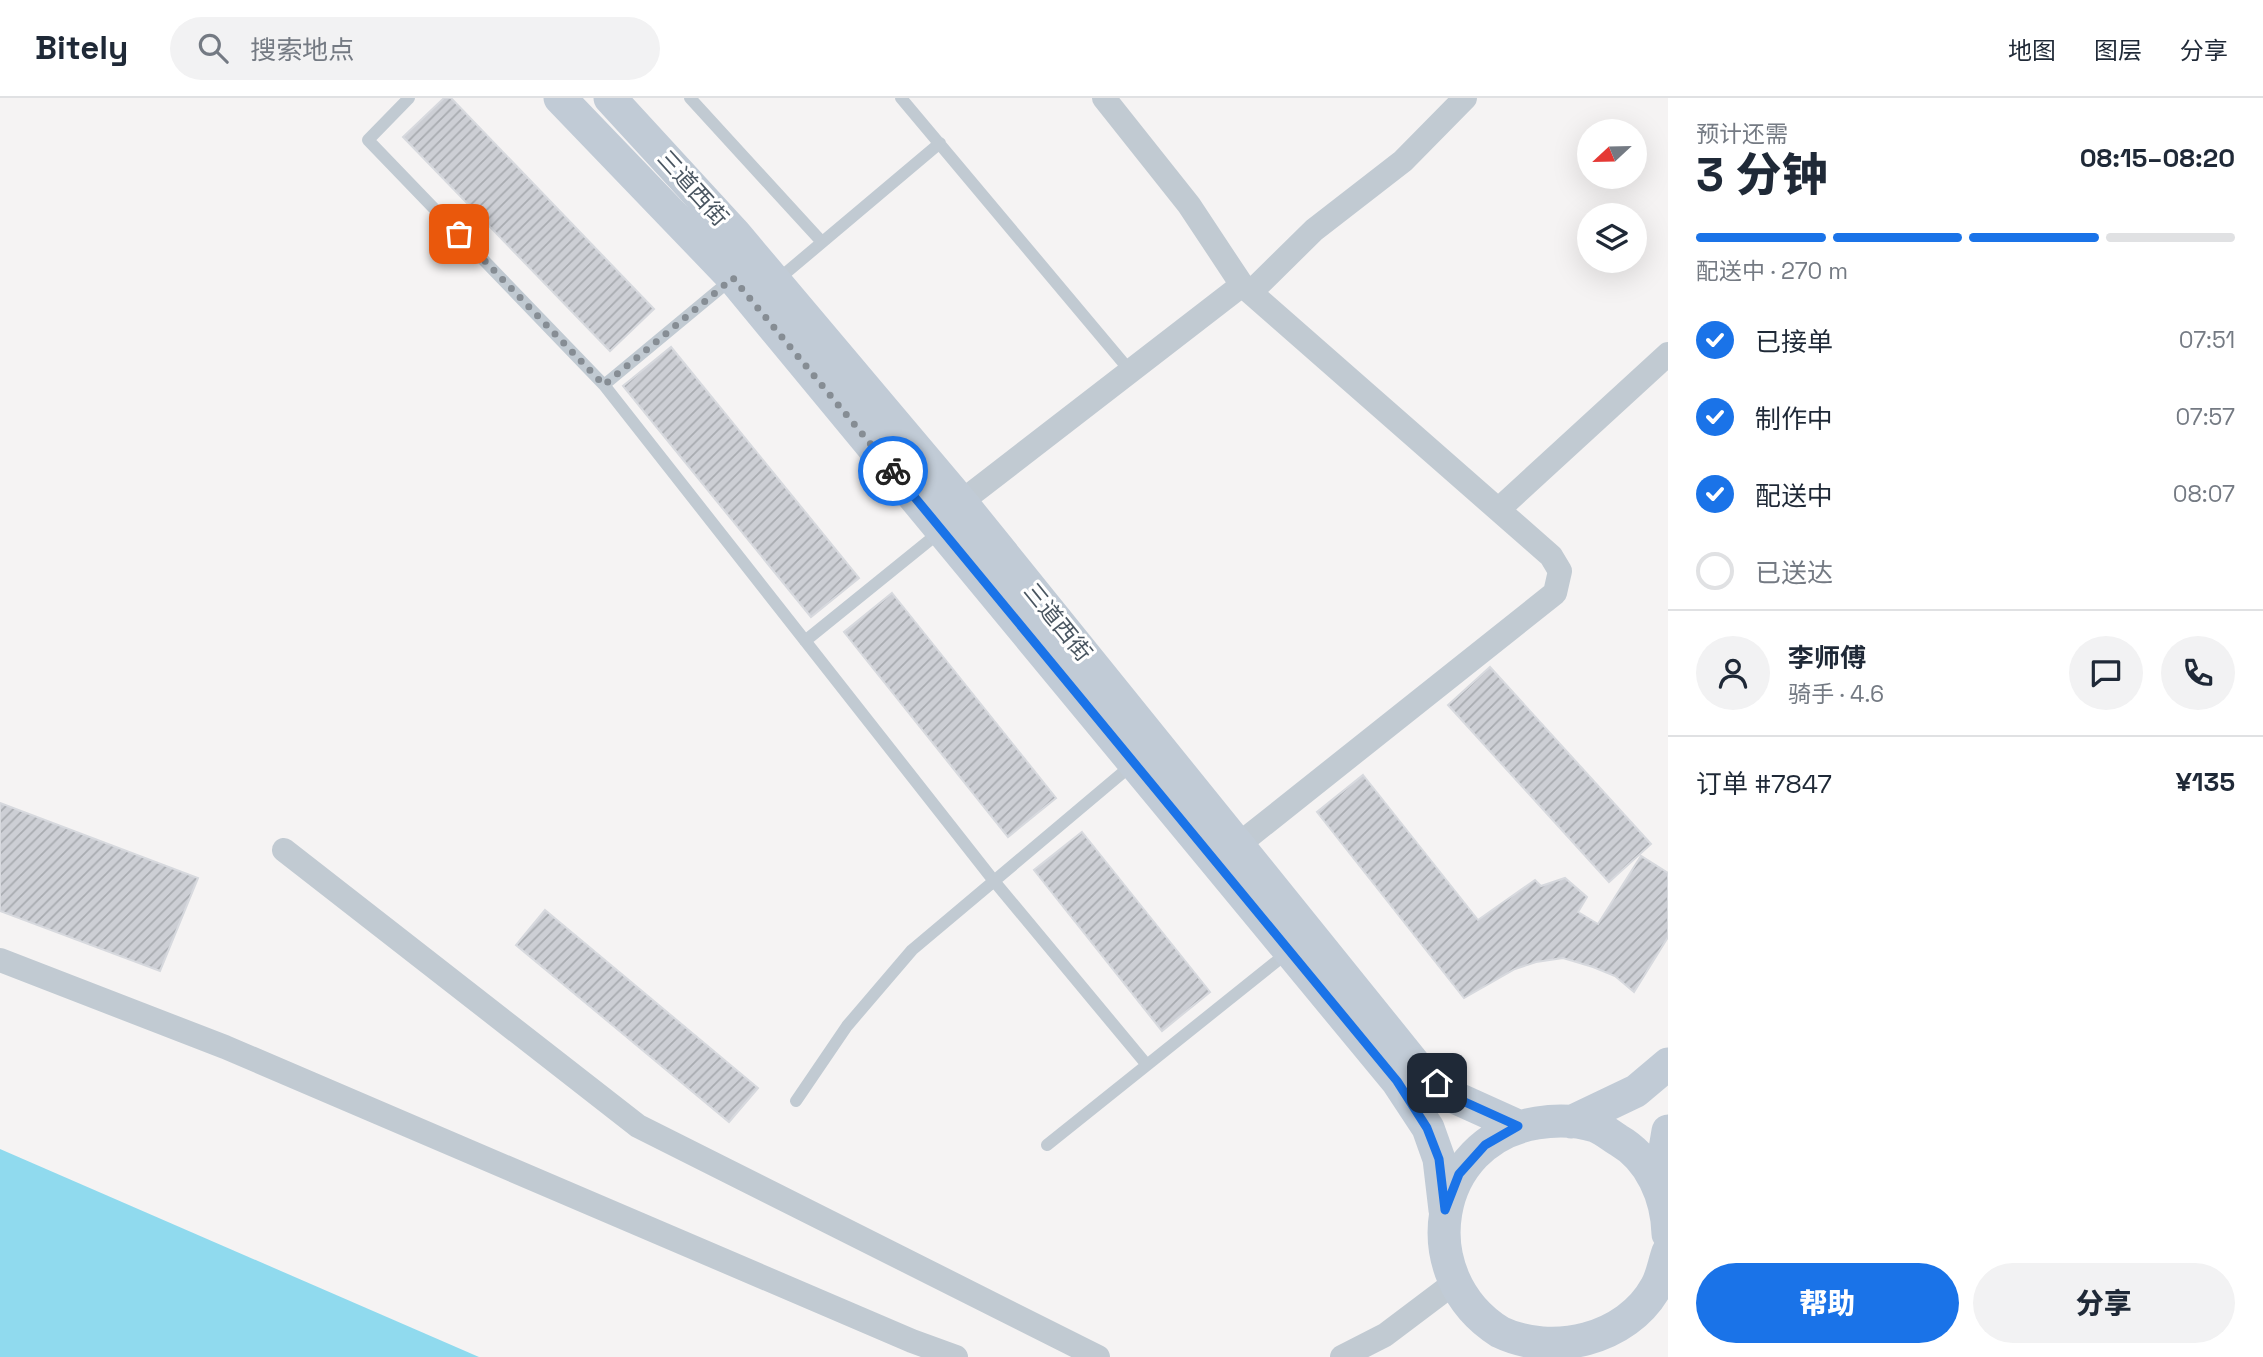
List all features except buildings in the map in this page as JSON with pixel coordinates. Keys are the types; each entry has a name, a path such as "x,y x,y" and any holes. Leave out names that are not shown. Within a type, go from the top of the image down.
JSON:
{"main road":[{"path":"559,98 733,278 1397,1081 1427,1128 1439,1159 1445,1210 1443,1249 1454,1283 1474,1312 1501,1333 1535,1351 1570,1347 1578,1351 1633,1318 1656,1287 1668,1252"},
{"name":"三道西街","path":"610,98 736,234 961,502 1417,1067 1456,1098 1518,1126"},
{"path":"1571,1122 1636,1091 1668,1064"},
{"path":"1445,1210 1459,1174 1485,1145 1518,1126 1557,1120 1595,1126 1628,1146 1654,1175 1667,1212"},
{"path":"1668,1131 1662,1167 1668,1234"}],"street":[{"path":"1104,98 1189,205 1247,288 1551,555 1560,571 1555,593 1238,845"},
{"path":"961,502 1131,372 1247,288 1314,230 1404,162 1465,98"},
{"path":"1499,509 1668,354"},
{"path":"284,850 638,1126 1098,1357"},
{"path":"0,960 225,1047 912,1341 956,1357"},
{"path":"1342,1357 1385,1335 1454,1283"}],"lane":[{"path":"409,98 368,140 604,385 994,881 1147,1065"},
{"path":"691,98 821,241"},
{"path":"901,98 1131,372"},
{"path":"775,282 940,143"},
{"path":"604,385 733,278"},
{"path":"805,641 941,530"},
{"path":"796,1101 848,1026 912,950 1134,763"},
{"path":"1047,1145 1290,951"}],"water":[{"path":"0,1149 479,1357 0,1357"}],"way so far":[{"path":"459,234 604,385 733,278 893,471"}],"route":[{"path":"893,471 1397,1081 1427,1128 1439,1159 1445,1210 1459,1174 1485,1145 1518,1126 1456,1098 1437,1083"}]}
